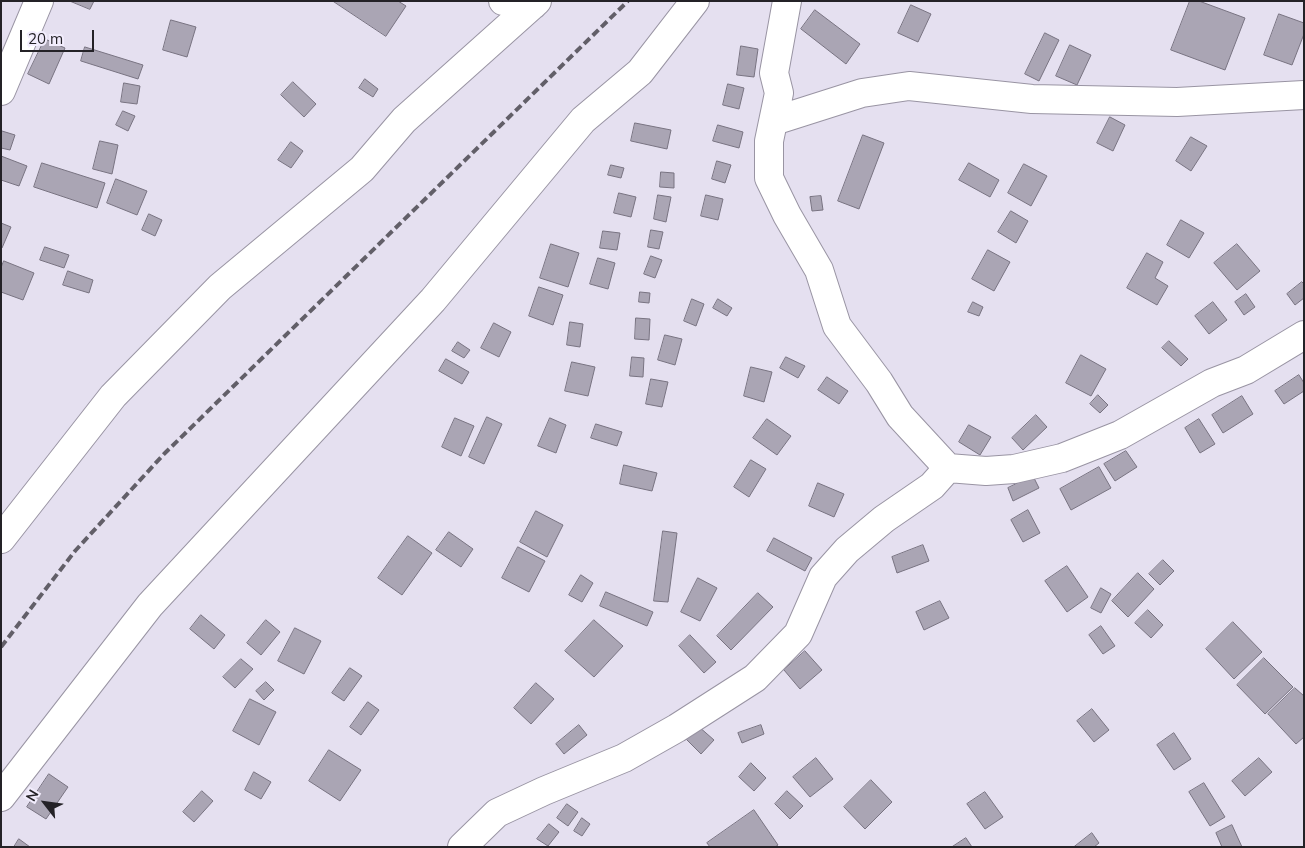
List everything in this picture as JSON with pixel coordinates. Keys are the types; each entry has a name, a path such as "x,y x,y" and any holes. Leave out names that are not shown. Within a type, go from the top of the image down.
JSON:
{"street":[{"path":"1,91 39,1"},
{"path":"503,1 535,3"},
{"path":"1,797 150,605 432,300 583,120 640,72 695,1"},
{"path":"787,1 774,72 780,92 769,141 769,178 787,215 819,270 837,326 879,382 900,416 948,468 986,471 1014,469 1062,458 1120,435 1212,383 1246,370 1304,335"},
{"path":"1,540 113,396 214,294 362,169 404,120 535,3"},
{"path":"774,121 862,93 909,86 1042,99 1178,102 1304,96"},
{"path":"462,847 497,813 544,791 624,758 677,728 755,678 798,634 823,577 847,550 884,520 932,486 948,468"}],"building":[{"path":"70,1 94,1 90,9"},
{"path":"333,1 398,1 406,6 386,36"},
{"path":"1190,1 1199,1 1245,18 1225,70 1171,50"},
{"path":"911,5 931,14 918,42 898,33"},
{"path":"815,10 860,44 846,64 801,29"},
{"path":"1279,14 1304,23 1304,34 1292,65 1264,55"},
{"path":"171,20 196,27 187,57 163,50"},
{"path":"1045,33 1059,40 1039,81 1025,74"},
{"path":"45,39 65,48 49,84 28,74"},
{"path":"1070,45 1091,55 1077,85 1056,76"},
{"path":"741,46 758,49 754,77 737,75"},
{"path":"85,47 143,65 138,79 81,61"},
{"path":"365,79 378,89 373,97 359,88"},
{"path":"293,82 316,104 304,117 281,95"},
{"path":"124,83 140,86 137,104 121,102"},
{"path":"728,84 744,88 739,109 723,105"},
{"path":"123,111 135,116 128,131 116,125"},
{"path":"1110,117 1125,125 1113,151 1097,143"},
{"path":"635,123 671,130 667,149 631,141"},
{"path":"718,125 743,132 739,148 713,141"},
{"path":"2,131 15,135 10,150 1,148"},
{"path":"863,135 884,143 859,209 838,201"},
{"path":"1191,137 1207,146 1191,171 1176,161"},
{"path":"100,141 118,145 112,174 93,169"},
{"path":"291,142 303,151 291,168 278,160"},
{"path":"1,156 27,166 19,186 1,180"},
{"path":"717,161 731,165 725,183 712,179"},
{"path":"42,163 105,183 97,208 34,187"},
{"path":"969,163 999,180 990,197 959,180"},
{"path":"1024,164 1047,176 1031,206 1008,193"},
{"path":"611,165 624,168 621,178 608,175"},
{"path":"661,172 674,173 674,188 660,187"},
{"path":"116,179 147,191 137,215 107,203"},
{"path":"619,193 636,197 631,217 614,213"},
{"path":"658,195 671,197 666,222 654,219"},
{"path":"706,195 723,199 718,220 701,216"},
{"path":"821,196 823,210 812,211 810,197"},
{"path":"1011,211 1028,221 1016,243 998,232"},
{"path":"149,214 162,220 155,236 142,230"},
{"path":"1181,220 1204,233 1189,258 1167,245"},
{"path":"1,223 11,227 2,248 1,247"},
{"path":"651,230 663,232 659,249 648,247"},
{"path":"603,231 620,233 617,250 600,248"},
{"path":"551,244 579,253 568,287 540,278"},
{"path":"1237,244 1260,271 1237,290 1214,263"},
{"path":"45,247 69,255 64,268 40,260"},
{"path":"988,250 1010,262 994,291 972,279"},
{"path":"1147,253 1163,262 1155,278 1168,286 1157,305 1127,288"},
{"path":"651,256 662,260 655,278 644,274"},
{"path":"598,258 615,263 608,289 590,284"},
{"path":"4,261 34,273 23,300 1,292 1,268"},
{"path":"68,271 93,280 89,293 63,285"},
{"path":"1302,282 1304,284 1304,298 1295,305 1287,294"},
{"path":"539,287 563,295 553,325 529,316"},
{"path":"640,292 650,293 649,303 639,302"},
{"path":"1246,294 1255,307 1244,315 1235,302"},
{"path":"692,299 704,304 696,326 684,321"},
{"path":"718,299 732,308 727,316 713,308"},
{"path":"973,302 983,307 979,316 968,312"},
{"path":"1213,302 1227,320 1209,334 1195,316"},
{"path":"636,318 650,319 649,340 635,339"},
{"path":"570,322 583,324 580,347 567,345"},
{"path":"494,323 511,332 499,357 481,348"},
{"path":"665,335 682,339 675,365 658,360"},
{"path":"1169,341 1188,359 1181,366 1162,348"},
{"path":"458,342 470,350 464,358 452,351"},
{"path":"1081,355 1106,369 1091,396 1066,383"},
{"path":"632,357 644,358 643,377 630,376"},
{"path":"786,357 805,366 798,378 780,368"},
{"path":"446,359 469,372 462,384 439,371"},
{"path":"572,362 595,367 588,396 565,391"},
{"path":"751,367 772,372 764,402 744,396"},
{"path":"1299,375 1304,383 1304,391 1284,404 1275,391"},
{"path":"827,377 848,391 839,404 818,390"},
{"path":"651,379 668,382 662,407 646,404"},
{"path":"1098,395 1108,405 1100,413 1090,404"},
{"path":"1242,396 1253,414 1223,433 1212,415"},
{"path":"1036,415 1047,427 1023,450 1012,438"},
{"path":"487,417 502,424 484,464 469,457"},
{"path":"455,418 474,426 461,456 442,447"},
{"path":"550,418 566,425 556,453 538,446"},
{"path":"767,419 791,436 777,455 753,438"},
{"path":"1199,419 1215,444 1200,453 1185,428"},
{"path":"596,424 622,432 617,446 591,438"},
{"path":"969,425 991,437 980,455 959,442"},
{"path":"1126,451 1137,467 1115,481 1104,464"},
{"path":"751,460 766,469 749,497 734,487"},
{"path":"624,465 657,473 652,491 620,484"},
{"path":"1099,467 1111,488 1071,510 1060,489"},
{"path":"1033,476 1039,488 1013,501 1008,488"},
{"path":"818,483 844,494 834,517 809,506"},
{"path":"1028,510 1040,533 1023,542 1011,520"},
{"path":"536,511 563,525 547,557 520,542"},
{"path":"663,531 677,533 668,602 654,601"},
{"path":"449,532 473,549 461,567 436,550"},
{"path":"408,536 432,553 402,595 378,578"},
{"path":"774,538 812,558 805,571 767,551"},
{"path":"923,545 929,561 897,573 892,557"},
{"path":"518,547 545,561 529,592 502,578"},
{"path":"1163,560 1174,571 1160,585 1149,574"},
{"path":"1067,566 1088,597 1067,612 1045,581"},
{"path":"1138,573 1154,589 1128,617 1112,601"},
{"path":"581,575 593,583 582,602 569,595"},
{"path":"698,578 717,588 700,621 681,612"},
{"path":"1101,588 1111,594 1101,613 1091,608"},
{"path":"606,592 653,612 647,626 600,606"},
{"path":"758,593 773,607 731,650 717,636"},
{"path":"940,601 949,618 924,630 916,612"},
{"path":"1148,610 1163,625 1151,638 1135,623"},
{"path":"201,615 225,635 214,649 190,629"},
{"path":"266,620 280,632 261,655 247,643"},
{"path":"594,620 623,646 594,677 565,651"},
{"path":"1233,622 1262,652 1234,679 1206,649"},
{"path":"1101,626 1115,646 1103,654 1089,635"},
{"path":"295,628 321,641 304,674 278,661"},
{"path":"690,635 716,662 704,673 679,646"},
{"path":"805,651 822,670 800,689 784,670"},
{"path":"1264,658 1293,687 1265,714 1237,685"},
{"path":"241,659 253,669 235,688 223,677"},
{"path":"350,668 362,676 344,701 332,693"},
{"path":"266,682 274,690 264,700 256,691"},
{"path":"536,683 554,699 531,724 514,708"},
{"path":"1295,688 1304,696 1304,737 1296,744 1268,714"},
{"path":"250,699 276,712 259,745 233,731"},
{"path":"368,702 379,710 361,735 350,727"},
{"path":"1092,709 1109,730 1094,742 1077,721"},
{"path":"579,725 587,735 564,754 556,744"},
{"path":"761,725 764,734 742,743 738,733"},
{"path":"698,726 714,740 701,754 686,739"},
{"path":"1174,733 1191,759 1174,770 1157,745"},
{"path":"329,750 361,770 340,801 309,781"},
{"path":"816,758 833,779 810,797 793,777"},
{"path":"1259,758 1272,772 1245,796 1232,781"},
{"path":"751,763 766,778 754,791 739,777"},
{"path":"254,772 271,782 261,799 245,790"},
{"path":"49,774 68,787 46,819 27,807"},
{"path":"871,780 892,802 865,829 844,807"},
{"path":"1204,783 1225,817 1210,826 1189,792"},
{"path":"202,791 213,801 194,822 183,812"},
{"path":"787,791 803,806 790,819 775,804"},
{"path":"985,792 1003,817 985,829 967,804"},
{"path":"567,804 578,812 568,826 557,818"},
{"path":"754,810 778,845 775,847 710,847 707,843"},
{"path":"582,818 590,824 582,836 574,831"},
{"path":"549,824 559,832 548,846 537,839"},
{"path":"1232,825 1242,847 1222,847 1216,833"},
{"path":"1092,833 1099,843 1094,847 1074,847"},
{"path":"966,838 972,847 952,847"},
{"path":"19,839 30,847 14,847"}],"railway":[{"path":"1,647 75,551 164,454 628,1"}]}
